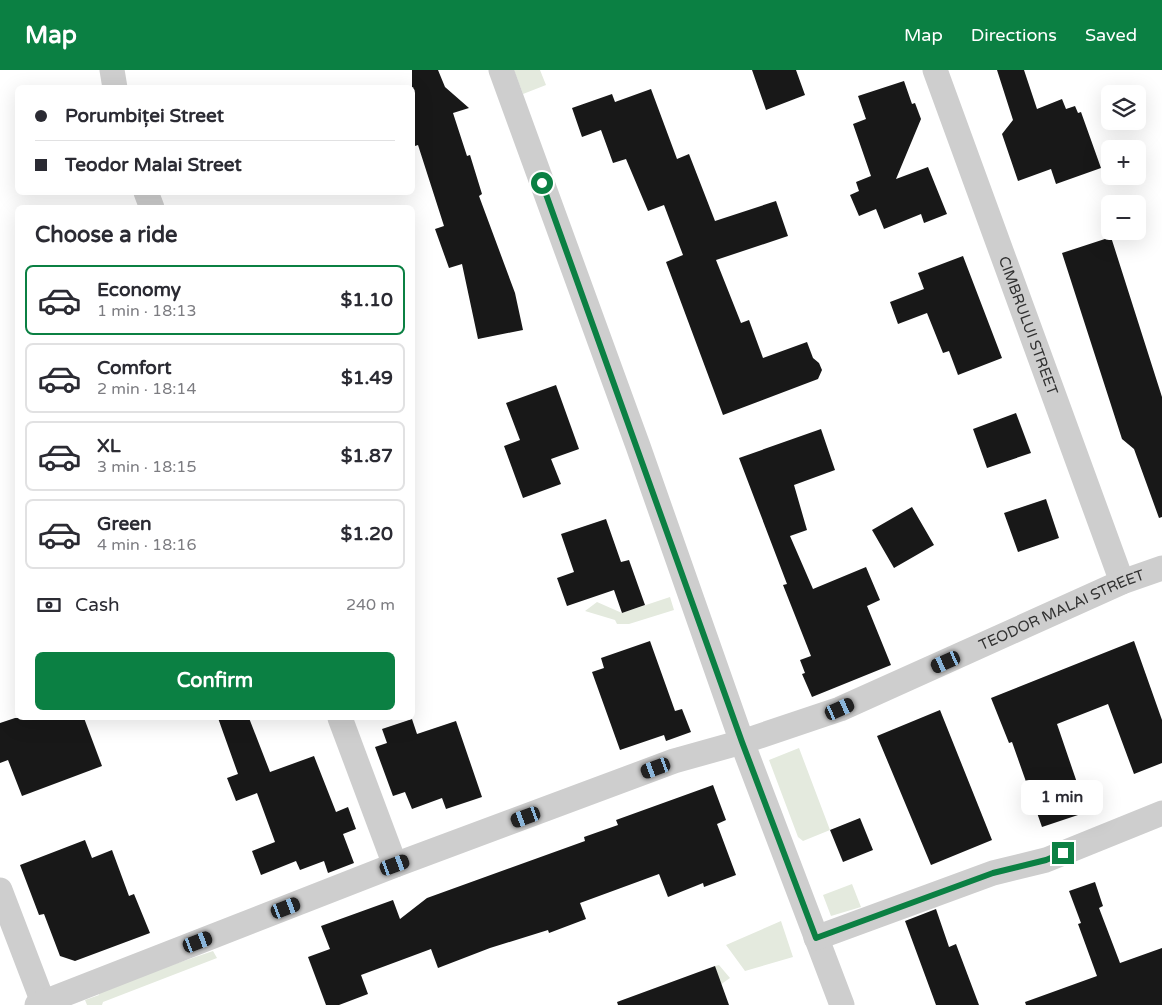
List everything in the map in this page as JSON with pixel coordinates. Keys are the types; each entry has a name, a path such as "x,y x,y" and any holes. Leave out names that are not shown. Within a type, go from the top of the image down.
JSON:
{"street":[{"path":"112,70 114,85"},
{"path":"501,70 638,446 742,742 842,1005"},
{"name":"CIMBRULUI STREET","path":"935,70 1122,582"},
{"name":"TEODOR MALAI STREET","path":"41,1004 395,865 674,761 742,742 840,709 1122,582 1162,568"},
{"path":"341,720 395,865"},
{"path":"816,938 993,873 1046,860 1162,813"},
{"path":"0,890 41,1004"}],"shaded area":[{"path":"514,70 540,70 546,85 523,94"},
{"path":"670,597 674,610 629,624 617,624 615,620 585,611 597,602 622,613"},
{"path":"799,748 830,830 803,841 798,837 769,760"},
{"path":"852,884 861,907 831,916 823,895"},
{"path":"781,921 793,957 745,971 726,945"},
{"path":"213,951 217,958 103,1002 102,1005 87,1005 85,1000 99,995 98,990"},
{"path":"719,965 730,978 720,985 715,966"}],"building":[{"path":"412,70 438,70 445,87 469,108 453,113 467,156 470,155 482,194 479,196 515,293 523,330 478,339 462,264 449,268 435,229 444,226 418,145 415,146 415,85 412,85"},
{"path":"752,70 796,70 805,95 766,110"},
{"path":"997,70 1024,70 1037,109 1062,99 1066,109 1075,106 1078,113 1081,112 1101,168 1056,184 1051,169 1018,181 1002,134 1013,120"},
{"path":"904,81 912,104 915,103 921,119 896,179 928,167 947,214 924,223 921,214 884,229 876,209 859,216 850,195 859,191 856,182 871,176 853,124 866,119 858,96"},
{"path":"651,89 677,159 689,154 715,221 776,201 788,236 716,260 741,323 749,320 763,358 807,342 813,358 819,363 822,370 818,379 723,415 666,262 683,255 664,205 648,211 626,159 613,163 601,130 582,137 572,108 612,94 615,102"},
{"path":"1102,240 1112,240 1162,397 1162,517 1159,518 1134,449 1122,439 1062,253"},
{"path":"963,256 1002,358 958,375 949,351 943,353 927,313 898,324 890,302 924,289 918,273"},
{"path":"556,385 579,449 551,459 561,484 523,498 504,446 520,440 506,403"},
{"path":"1016,413 1031,453 987,468 973,429"},
{"path":"821,429 835,470 794,485 807,530 790,536 813,589 866,567 880,600 867,606 891,665 812,697 802,674 805,673 800,660 811,656 783,585 787,584 739,458"},
{"path":"1046,499 1059,538 1018,552 1004,513"},
{"path":"912,507 934,545 894,568 872,530"},
{"path":"606,519 621,562 629,560 645,605 622,613 614,590 567,606 557,578 574,572 561,534"},
{"path":"650,641 675,711 682,709 691,732 666,741 664,735 620,750 592,672 604,668 601,658"},
{"path":"1134,641 1162,720 1162,763 1134,774 1108,704 1057,724 1087,812 1042,827 1012,742 1009,743 991,698"},
{"path":"940,710 992,840 931,865 877,736"},
{"path":"15,718 15,720 85,720 102,766 22,796 8,760 0,763 0,723"},
{"path":"219,720 250,720 270,772 314,756 336,812 348,807 356,829 343,834 354,863 328,873 324,861 300,870 296,861 261,875 252,851 275,842 257,793 236,801 227,778 238,774"},
{"path":"412,720 417,734 456,721 482,797 446,809 442,798 412,809 405,792 393,796 375,747 387,743 382,729"},
{"path":"713,785 726,820 717,824 736,875 704,887 703,883 668,897 659,874 580,903 586,919 549,933 548,930 490,948 438,968 431,949 361,975 368,994 339,1005 326,1005 308,957 330,949 321,926 393,900 400,919 427,898 585,841 584,837 618,825 616,820"},
{"path":"860,818 873,850 843,862 830,830"},
{"path":"85,840 92,858 112,850 129,896 134,894 150,933 75,961 60,956 44,914 39,915 20,865"},
{"path":"1095,882 1103,906 1099,908 1120,963 1162,948 1162,1005 1026,1005 1025,1002 1097,976 1078,924 1081,923 1069,891"},
{"path":"936,909 949,947 956,944 979,1005 936,1005 905,921"},
{"path":"715,966 729,1005 618,1005 617,1002"}],"route":[{"path":"542,183 638,446 742,742 816,938 993,873 1046,860 1063,853"}]}
